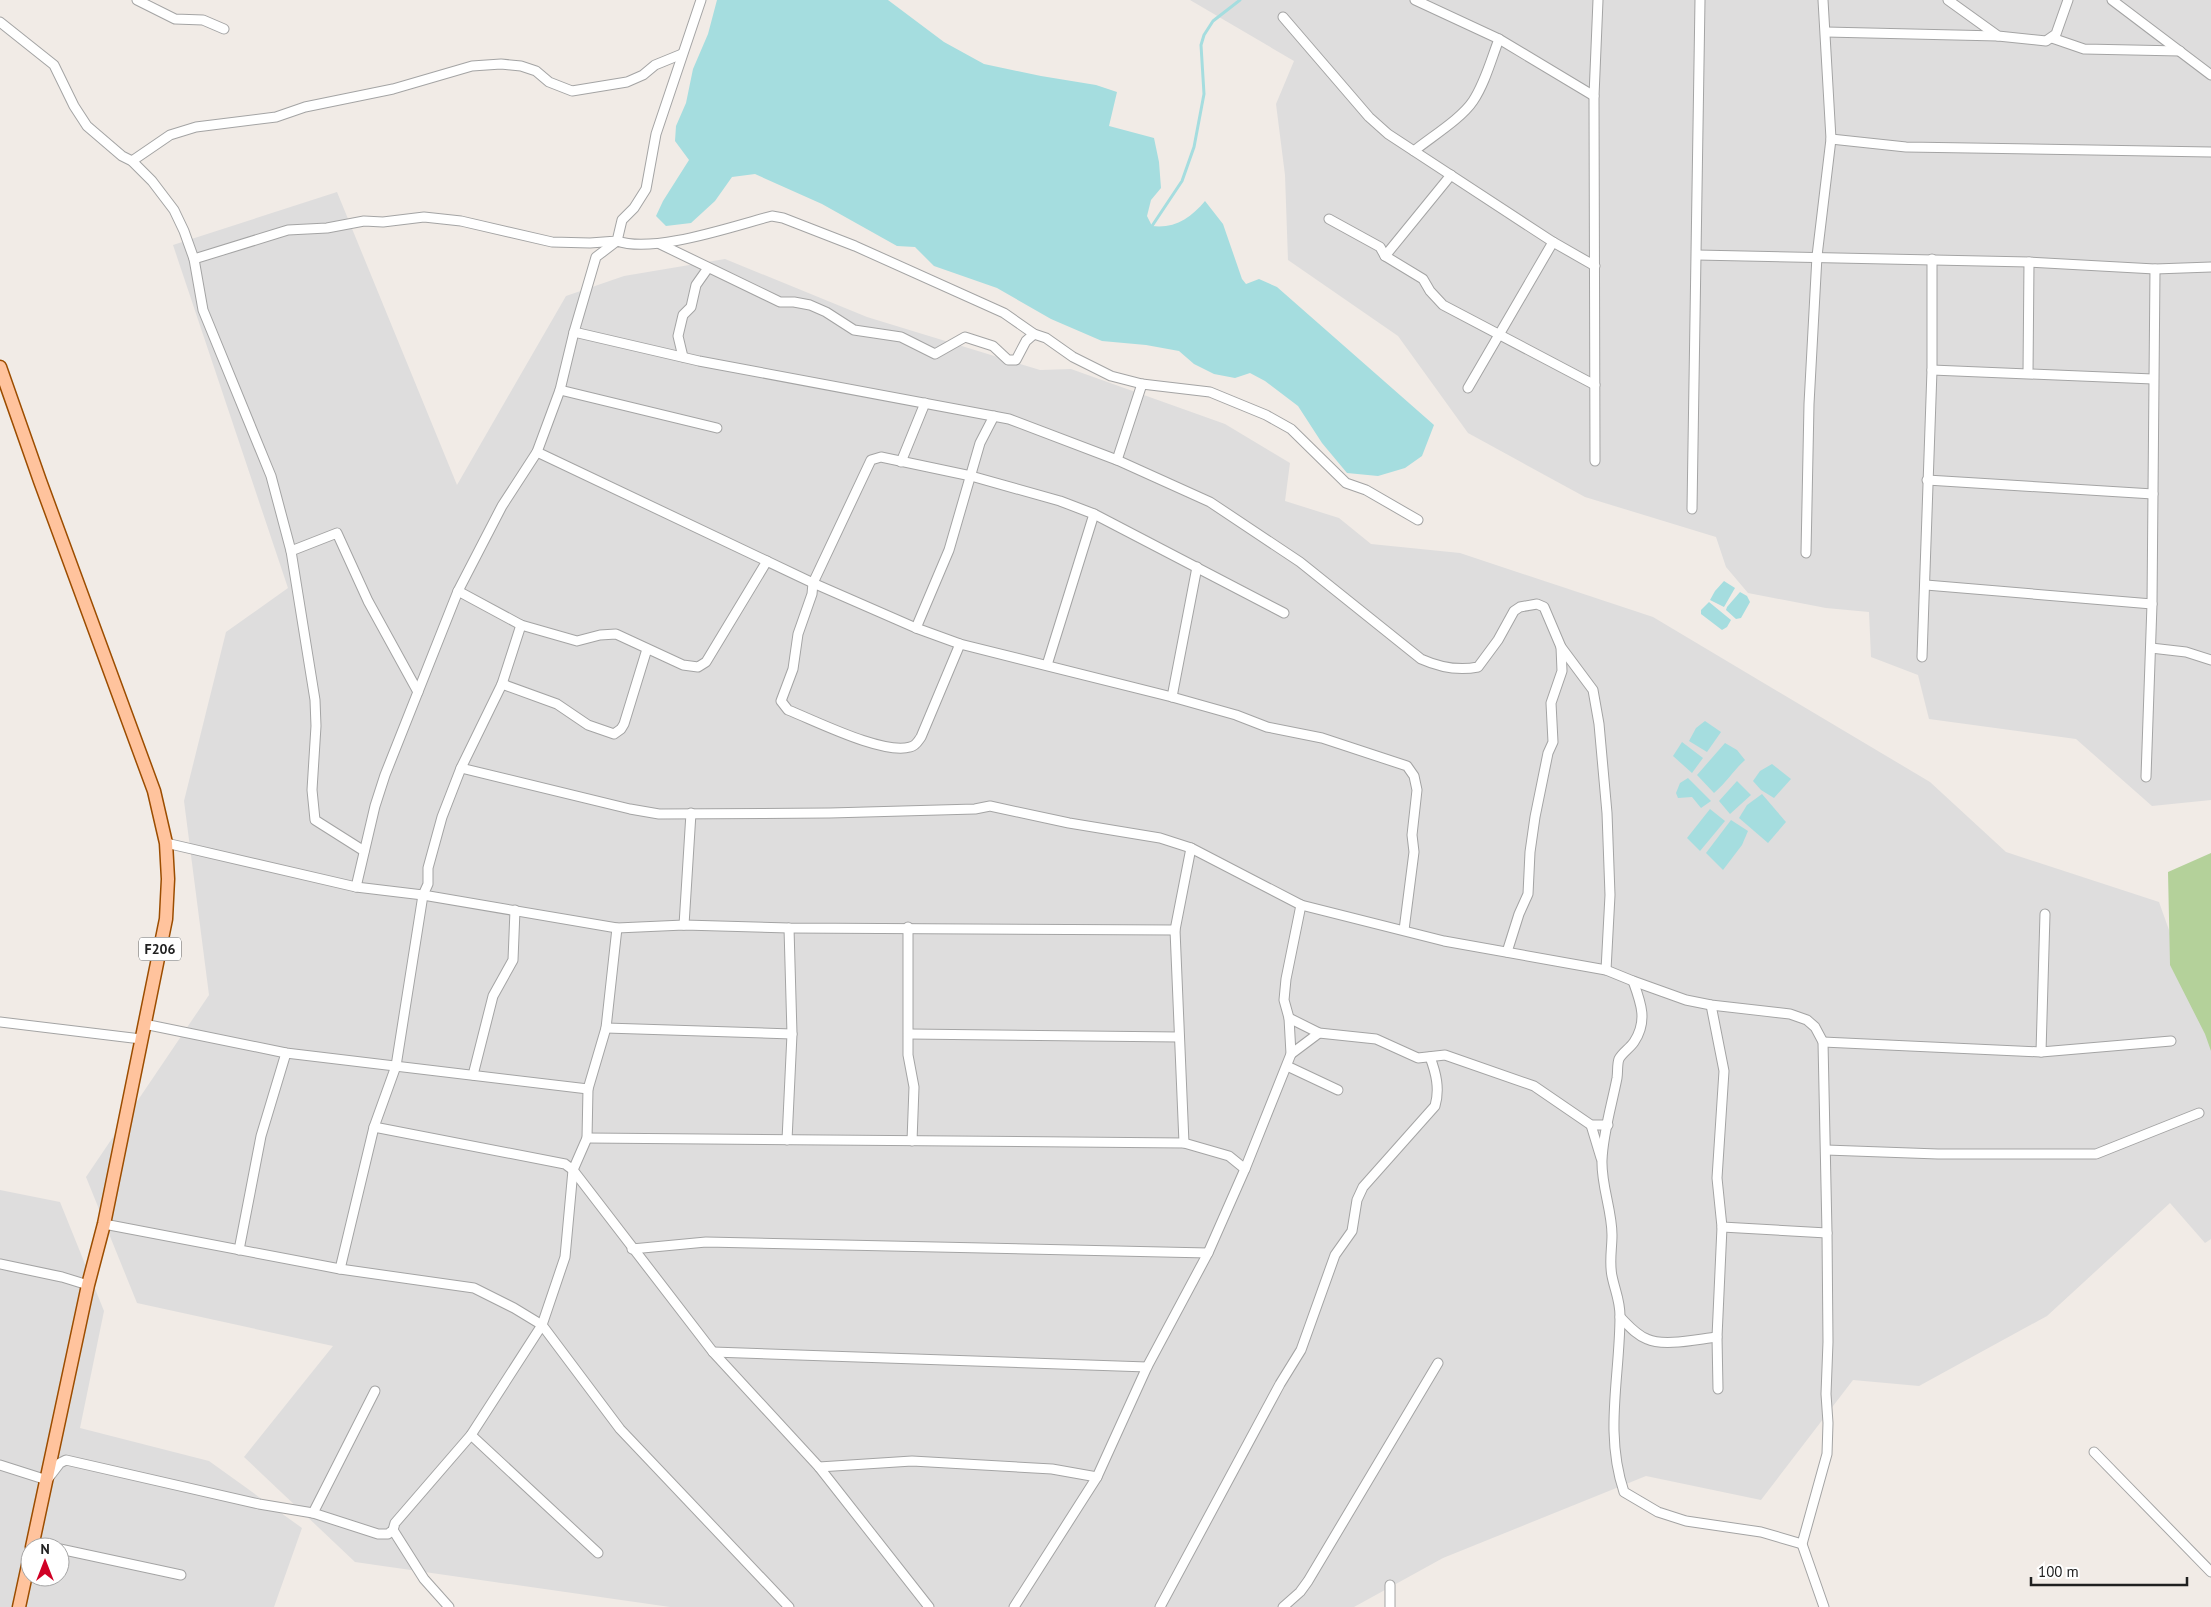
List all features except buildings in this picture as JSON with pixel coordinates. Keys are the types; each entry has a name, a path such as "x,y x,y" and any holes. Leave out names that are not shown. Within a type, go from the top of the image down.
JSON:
{"main road":[{"name":"F206","path":"0,367 154,791 166,843 168,879 166,919 104,1224 88,1285 34,1537"},
{"path":"19,1607 23,1587"}],"street":[{"path":"138,0 175,19 203,20 224,29"},
{"path":"356,887 385,775 458,591 502,506 537,452 560,390 574,332 596,258 617,241 622,220 634,208 646,189 656,134 701,0"},
{"path":"1415,0 1499,40 1594,96"},
{"path":"1595,461 1594,96 1598,0"},
{"path":"1692,509 1700,0"},
{"path":"1806,553 1809,404 1817,256 1831,139 1823,0"},
{"path":"1948,0 1998,36"},
{"path":"1826,32 1998,36 2046,41 2056,34 2068,0"},
{"path":"2112,0 2211,75"},
{"path":"1283,17 1369,117 1388,134 1553,242 1595,266"},
{"path":"0,22 54,65 74,106 88,126 122,156 132,161 152,181 174,210 194,259 203,310 271,476 291,551 315,700 316,726 312,790 315,820 364,851"},
{"path":"2052,38 2084,49 2180,51"},
{"path":"1414,150 1473,102 1499,40"},
{"path":"132,161 170,135 196,127 276,117 305,107 393,89 472,66 501,64 521,66 536,72 548,82 572,91 627,82 643,75 655,65 682,54"},
{"path":"1831,139 1906,147 2211,152"},
{"path":"1385,256 1451,175"},
{"path":"194,259 288,230 327,228 364,221 383,222 424,217 461,221 552,242 590,243 617,241 626,244 660,244 772,216 783,218 855,246 1004,313 1034,334 1046,338 1074,357 1111,376 1142,384 1210,392 1266,415 1291,429 1346,483 1366,490 1418,520"},
{"path":"1329,220 1380,247 1385,256 1423,279 1430,291 1443,305 1595,385"},
{"path":"1468,388 1553,242"},
{"path":"660,244 780,302 810,305 826,312 854,330 901,336 935,354 965,337 994,346 1008,360 1016,360 1026,341 1034,334"},
{"path":"1697,255 1932,259 2155,269 2211,267"},
{"path":"1922,657 1932,370 1932,259"},
{"path":"2028,373 2029,262"},
{"path":"684,357 678,336 683,315 691,307 696,285 708,268"},
{"path":"2146,777 2152,604 2155,269"},
{"path":"574,332 684,357 1009,419 1117,460 1210,502 1300,562 1422,659 1434,665 1465,670 1478,667 1498,640 1514,611 1520,607 1537,604 1544,607 1561,647 1593,690 1599,724 1610,895 1606,970"},
{"path":"1932,370 2153,379"},
{"path":"1117,460 1142,384"},
{"path":"560,390 717,428"},
{"path":"901,462 925,403"},
{"path":"916,628 949,550 980,443 994,416"},
{"path":"537,452 813,583 916,628 960,644 1172,697 1236,715 1267,727 1322,738 1407,766 1414,776 1416,790 1412,835 1414,852 1404,930"},
{"path":"960,644 921,737 916,745 910,747 897,748 877,745 788,710 781,702 793,669 798,634 812,594 813,583 871,460 880,458 971,476 1060,501 1094,514 1284,613"},
{"path":"1927,480 2153,494"},
{"path":"1047,665 1094,514"},
{"path":"291,551 337,533 368,602 418,692"},
{"path":"458,591 521,625 577,641 600,635 616,634 684,665 698,667 706,662 768,561"},
{"path":"1172,697 1196,567"},
{"path":"1926,585 2152,604"},
{"path":"340,1269 374,1127 396,1066 423,895 428,884 428,868 442,817 461,768 502,684 521,625"},
{"path":"1506,952 1528,894 1530,852 1535,817 1548,753 1553,742 1551,703 1562,671 1561,647"},
{"path":"2150,648 2186,652 2211,660"},
{"path":"502,684 557,704 588,726 614,734 624,724 647,649"},
{"path":"461,768 658,814 847,813 975,809 990,806 1069,823 1160,838 1191,848 1301,905 1444,941 1606,970 1633,982 1686,1000 1711,1005 1790,1014 1807,1020 1816,1027 1823,1042 1827,1233 1827,1454 1802,1544 1824,1607"},
{"path":"684,925 691,813"},
{"path":"166,843 356,887 423,895 616,928 684,925 789,928 908,927 1175,930"},
{"path":"1184,1143 1175,930 1191,848"},
{"path":"1014,1607 1097,1477 1147,1367 1208,1253 1245,1169 1291,1054 1289,1018 1284,1000 1286,979 1301,905"},
{"path":"473,1075 494,996 514,960 515,910"},
{"path":"2041,1052 2045,914"},
{"path":"908,927 908,1055 914,1087 912,1141"},
{"path":"449,1607 424,1579 394,1530 395,1523 471,1435 542,1326 565,1257 573,1170 588,1138 588,1089 606,1028 616,928"},
{"path":"787,1140 792,1034 789,928"},
{"path":"1602,1160 1619,1059 1634,1041 1643,1023 1642,1007 1633,982"},
{"path":"1711,1005 1724,1071 1717,1178 1722,1227 1717,1337 1718,1389"},
{"path":"1289,1018 1319,1033 1376,1039 1418,1058 1445,1055 1534,1086 1591,1125 1608,1125"},
{"path":"0,1022 141,1040"},
{"path":"144,1024 286,1053 588,1089"},
{"path":"606,1028 792,1034"},
{"path":"1291,1054 1319,1033"},
{"path":"909,1034 1179,1037"},
{"path":"1823,1042 2041,1052 2171,1040"},
{"path":"239,1250 261,1136 286,1053"},
{"path":"1160,1607 1280,1384 1301,1350 1323,1292 1328,1268 1352,1231 1357,1200 1363,1187 1435,1106 1437,1089 1430,1057"},
{"path":"1286,1066 1338,1090"},
{"path":"1826,1150 1938,1154 2096,1154 2199,1113"},
{"path":"1591,1125 1602,1160 1612,1235 1609,1255 1612,1276 1619,1295 1620,1317 1616,1365 1618,1378 1613,1414 1616,1460 1624,1492 1658,1512 1686,1521 1761,1532 1802,1544"},
{"path":"374,1127 564,1164 573,1170 713,1352 819,1467 928,1607"},
{"path":"588,1138 1184,1143 1229,1156 1245,1169"},
{"path":"104,1224 340,1269 474,1288 514,1308 542,1326 620,1429 789,1607"},
{"path":"1722,1227 1827,1233"},
{"path":"632,1249 706,1242 1208,1253"},
{"path":"0,1264 62,1277 88,1285"},
{"path":"1620,1317 1636,1333 1658,1343 1717,1337"},
{"path":"713,1352 1147,1367"},
{"path":"1283,1607 1300,1592 1308,1581 1438,1363"},
{"path":"313,1513 375,1391"},
{"path":"471,1435 598,1553"},
{"path":"2094,1452 2211,1572"},
{"path":"0,1465 46,1480 60,1463 66,1460 259,1504 313,1513 378,1534 388,1534 394,1530"},
{"path":"819,1467 912,1461 1052,1469 1097,1477"},
{"path":"70,1551 181,1575"},
{"path":"1390,1585 1390,1607"}],"shaded area":[{"path":"1190,0 2211,0 2211,800 2152,806 2076,739 1929,719 1918,675 1871,657 1869,612 1826,608 1748,593 1726,567 1716,537 1585,497 1468,433 1398,336 1288,260 1285,175 1276,104 1294,61"},
{"path":"337,192 457,485 566,296 624,276 725,259 867,317 1040,370 1071,369 1225,424 1290,463 1285,501 1339,518 1371,544 1460,553 1653,617 1930,782 2006,852 2159,902 2211,1048 2211,1239 2205,1243 2170,1203 2047,1316 1919,1386 1853,1380 1761,1500 1646,1476 1443,1558 1354,1607 670,1607 355,1562 244,1457 333,1346 137,1303 86,1177 209,995 184,801 226,632 288,588 173,245"},
{"path":"0,1190 60,1202 104,1311 80,1428 209,1461 302,1528 274,1607 0,1607"}],"green space":[{"path":"2211,853 2211,1051 2205,1034 2170,965 2168,872"}],"water":[{"path":"717,0 888,0 944,42 984,64 1096,85 1117,92 1109,126 1154,138 1159,162 1161,188 1151,200 1147,216 1152,226 1168,226 1182,221 1205,201 1223,224 1242,279 1246,284 1259,279 1277,287 1434,425 1422,456 1405,468 1378,476 1347,473 1322,443 1298,406 1265,381 1250,373 1235,378 1214,374 1194,364 1179,351 1146,345 1102,341 1051,319 997,288 934,266 915,247 897,246 822,204 755,174 732,177 715,201 691,223 666,226 656,216 663,201 689,160 675,141 676,126 686,103 693,69 708,34"},
{"path":"1724,581 1735,588 1724,607 1710,600"},
{"path":"1740,592 1747,596 1750,602 1741,618 1736,619 1726,610"},
{"path":"1709,602 1731,620 1727,627 1722,630 1701,614 1701,610"},
{"path":"1705,721 1721,732 1707,752 1689,741 1696,728"},
{"path":"1682,742 1703,758 1692,773 1673,756"},
{"path":"1725,743 1737,750 1745,760 1714,793 1697,775"},
{"path":"1772,764 1791,779 1774,798 1761,790 1753,781 1760,771"},
{"path":"1688,778 1711,801 1701,808 1692,797 1678,798 1676,793 1680,783"},
{"path":"1737,781 1751,795 1730,814 1719,801"},
{"path":"1762,794 1786,822 1768,843 1739,818 1747,805"},
{"path":"1710,809 1725,821 1700,851 1687,838"},
{"path":"1731,820 1748,831 1742,845 1723,870 1706,853"}],"waterway":[{"path":"1152,226 1182,181 1194,147 1204,94 1201,45 1204,35 1213,21 1240,0"}]}
